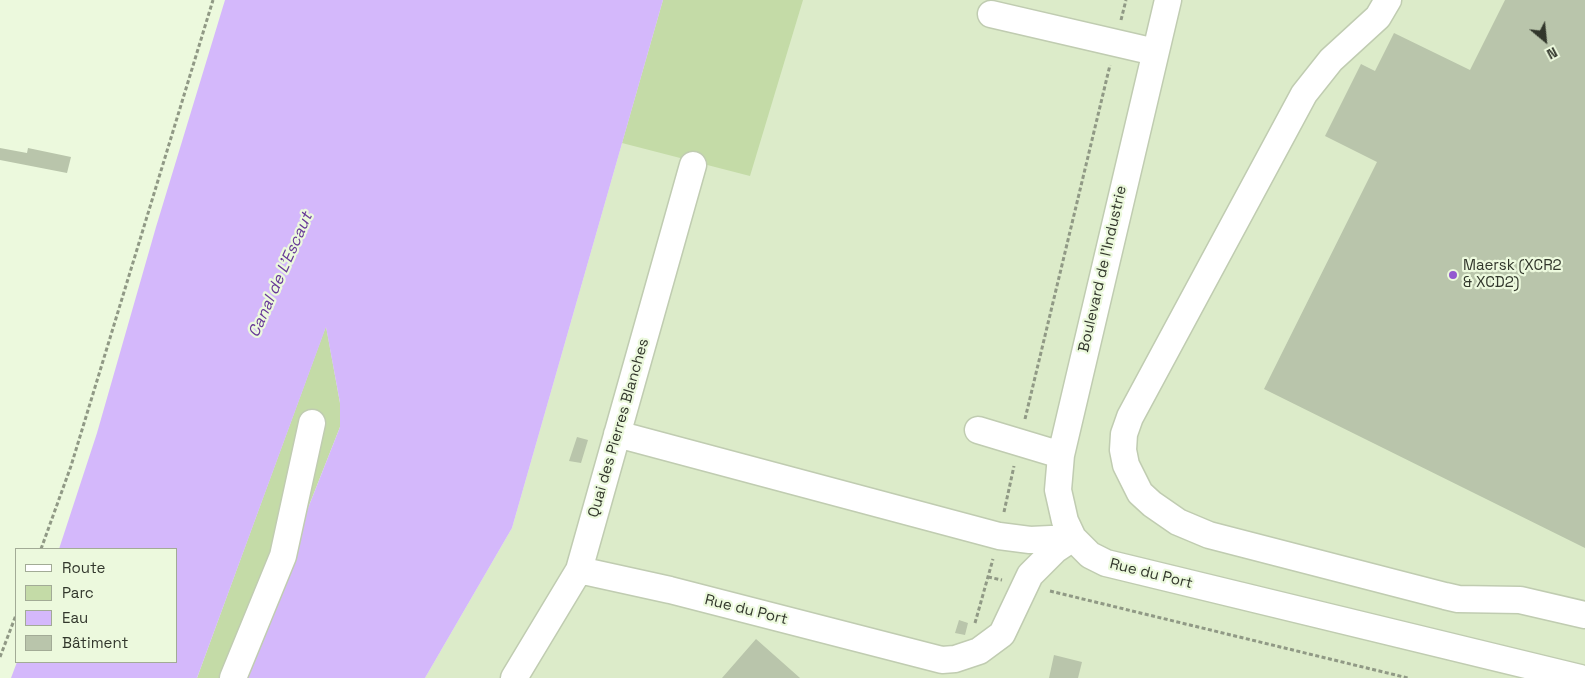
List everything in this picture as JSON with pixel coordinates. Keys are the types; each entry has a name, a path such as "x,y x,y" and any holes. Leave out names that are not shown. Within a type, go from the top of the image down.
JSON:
{"street":[{"name":"Boulevard de l'Industrie","path":"1073,538 1063,514 1058,490 1060,455 1168,0"},
{"path":"1388,0 1378,17 1331,60 1304,94 1130,417 1124,434 1123,450 1126,464 1140,493 1152,504 1178,522 1209,535 1445,596 1520,600 1585,616"},
{"path":"991,14 1155,52"},
{"name":"Quai des Pierres Blanches","path":"514,678 579,570 693,165"},
{"path":"233,678 283,556 312,423"},
{"path":"978,430 1060,455"},
{"path":"617,434 999,536 1030,540 1073,538"},
{"name":"Rue du Port","path":"579,570 670,590 942,660 966,657 991,644 1002,634 1010,621 1025,585 1045,558 1073,538 1090,555 1106,563 1580,678"}],"path":[{"path":"41,548 74,458 213,0"},
{"path":"966,657 999,536 1126,0"},
{"path":"988,577 1408,678"},
{"path":"0,657 15,618"}],"shaded area":[{"path":"663,0 1585,0 1585,678 425,678 512,528"}],"green space":[{"path":"663,0 803,0 750,176 622,143"},
{"path":"326,326 340,403 340,427 241,678 197,678"}],"water":[{"name":"Canal de L'Escaut","path":"225,0 663,0 512,528 425,678 241,678 340,427 340,403 326,327 197,678 11,678 17,663 178,663 178,548 59,548 97,433 156,227"}],"building":[{"name":"Maersk (XCR2 & XCD2)","path":"1505,0 1585,0 1585,548 1264,389 1377,162 1325,136 1361,64 1375,71 1394,33 1470,70"},
{"path":"0,148 27,153 28,148 71,157 67,173 0,160"},
{"path":"577,437 588,440 581,463 569,461"},
{"path":"959,620 968,623 965,635 955,633"},
{"path":"756,639 800,678 722,678"},
{"path":"1054,655 1082,662 1078,678 1049,678"}],"place":[{"name":"Maersk (XCR2 & XCD2)","path":"1453,275"}]}
